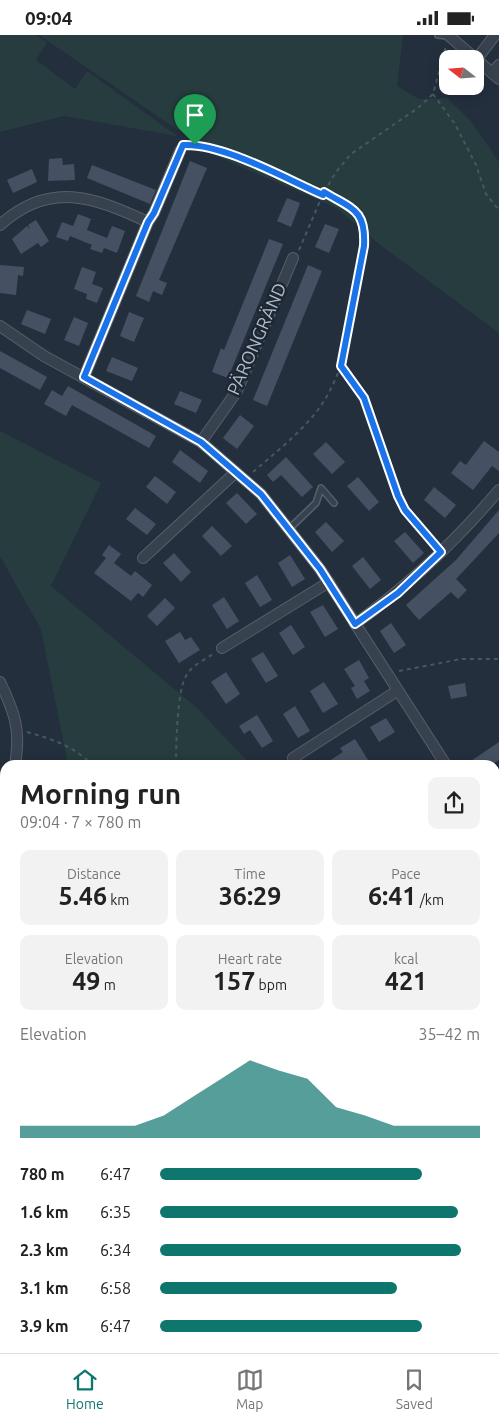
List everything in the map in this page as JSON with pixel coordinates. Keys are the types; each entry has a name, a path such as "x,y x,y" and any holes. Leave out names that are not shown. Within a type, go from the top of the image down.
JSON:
{"street":[{"path":"445,35 464,50"},
{"path":"484,50 495,35"},
{"path":"484,66 496,76 499,65"},
{"path":"84,377 148,222 154,213 180,151"},
{"path":"0,225 23,208 46,198 69,195 99,201 148,222"},
{"name":"PÄRONGRÄND","path":"201,442 237,391 293,258"},
{"path":"0,326 44,356 201,442 261,494 328,582 443,760"},
{"path":"143,558 236,472"},
{"path":"355,624 398,593 441,552 499,490"},
{"path":"222,648 328,582"},
{"path":"0,682 14,710 18,729 15,760"},
{"path":"293,758 397,691"}],"lane":[{"path":"289,529 316,503 321,488 334,503"}],"path":[{"path":"293,258 302,246 324,194 336,172 351,154 418,108 433,94 445,35"},
{"path":"433,94 455,124 476,165 486,194 493,205 499,209"},
{"path":"180,151 183,145 195,145 224,152 324,194 356,211 363,219 365,228 364,246 341,366 331,389 316,411 288,442 245,480"},
{"path":"341,366 364,398 398,496 405,510 441,552"},
{"path":"176,760 180,705 185,676 195,666 222,648"},
{"path":"384,671 414,670 432,663 461,659 499,659"},
{"path":"18,729 55,740 81,753 87,760"}],"green space":[{"path":"0,35 36,35 47,42 36,60 75,89 87,71 177,136 64,116 0,132"},
{"path":"39,35 403,35 397,86 419,99 447,98 471,121 499,162 499,333 379,244 337,208 216,156"},
{"path":"0,431 101,483 51,586 197,708 246,760 67,760 41,629 0,556"}],"building":[{"path":"62,158 63,165 74,164 75,180 48,181 49,159"},
{"path":"190,161 207,168 159,280 167,283 162,295 153,291 149,302 136,296"},
{"path":"92,165 156,190 150,204 87,178"},
{"path":"32,169 37,182 13,193 7,180"},
{"path":"287,198 300,203 291,227 277,221"},
{"path":"78,214 91,219 87,230 107,238 112,226 125,231 117,253 104,248 102,253 90,249 92,245 70,236 68,241 56,237 62,222 73,226"},
{"path":"36,220 49,241 41,247 38,243 21,254 12,239 27,226 30,229 28,225"},
{"path":"325,224 339,229 329,253 315,247"},
{"path":"269,239 283,244 228,378 212,372 221,348 224,350"},
{"path":"0,265 24,267 23,276 18,275 16,295 0,293"},
{"path":"308,265 322,271 267,406 253,400"},
{"path":"82,267 96,272 92,284 103,288 97,303 86,299 87,294 74,289"},
{"path":"27,310 51,319 45,334 21,324"},
{"path":"129,312 144,318 134,342 120,336"},
{"path":"74,317 88,323 79,346 64,340"},
{"path":"0,351 47,377 40,390 0,368"},
{"path":"112,357 138,368 132,381 106,371"},
{"path":"68,386 156,436 149,448 72,405 66,416 44,404 52,390 62,396"},
{"path":"180,391 202,400 196,413 174,404"},
{"path":"240,415 254,426 237,449 223,438"},
{"path":"484,441 499,452 499,471 492,466 473,490 451,473 460,461 466,465"},
{"path":"326,442 345,462 332,474 313,454"},
{"path":"180,450 208,471 200,483 172,462"},
{"path":"286,457 313,487 302,497 281,475 273,482 267,475"},
{"path":"155,476 176,492 167,504 146,487"},
{"path":"358,477 379,502 369,511 347,486"},
{"path":"434,487 456,505 445,518 424,500"},
{"path":"237,493 257,514 246,524 226,503"},
{"path":"135,508 156,524 147,535 126,519"},
{"path":"499,510 499,533 456,579 467,590 458,599 451,592 419,620 406,605 456,560"},
{"path":"326,522 344,541 332,552 315,532"},
{"path":"212,526 232,546 221,556 202,536"},
{"path":"405,532 424,553 413,563 394,541"},
{"path":"109,545 121,554 114,563 131,576 135,571 152,585 143,597 138,593 131,601 94,573 106,558 102,555"},
{"path":"174,553 191,572 181,582 163,563"},
{"path":"290,555 305,579 292,587 278,563"},
{"path":"363,557 381,580 370,589 352,566"},
{"path":"257,575 272,600 260,607 245,583"},
{"path":"224,597 239,621 227,629 212,605"},
{"path":"165,598 175,608 157,626 147,616"},
{"path":"323,605 338,629 325,637 310,612"},
{"path":"391,623 406,645 394,653 380,631"},
{"path":"291,625 305,647 293,655 279,633"},
{"path":"180,632 185,640 191,637 200,650 179,663 165,641"},
{"path":"263,652 278,676 266,683 251,659"},
{"path":"359,660 369,678 364,681 370,691 357,699 351,688 355,686 344,669"},
{"path":"226,672 240,694 226,704 211,682"},
{"path":"324,682 338,704 323,713 310,691"},
{"path":"465,683 467,696 451,699 448,686"},
{"path":"295,706 310,731 298,738 283,714"},
{"path":"257,715 273,741 262,748 250,730 244,734 239,726"},
{"path":"386,718 395,732 379,742 370,727"},
{"path":"355,739 368,760 331,760 343,752 340,748"},
{"path":"499,742 499,760 472,760"}],"route":[{"path":"183,145 195,145 224,152 323,195 324,192 356,211 363,219 365,228 364,246 341,366 364,398 398,496 405,510 441,552 398,593 355,624 320,569 261,494 201,442 84,377 148,222 154,213 180,151 183,145"}]}
